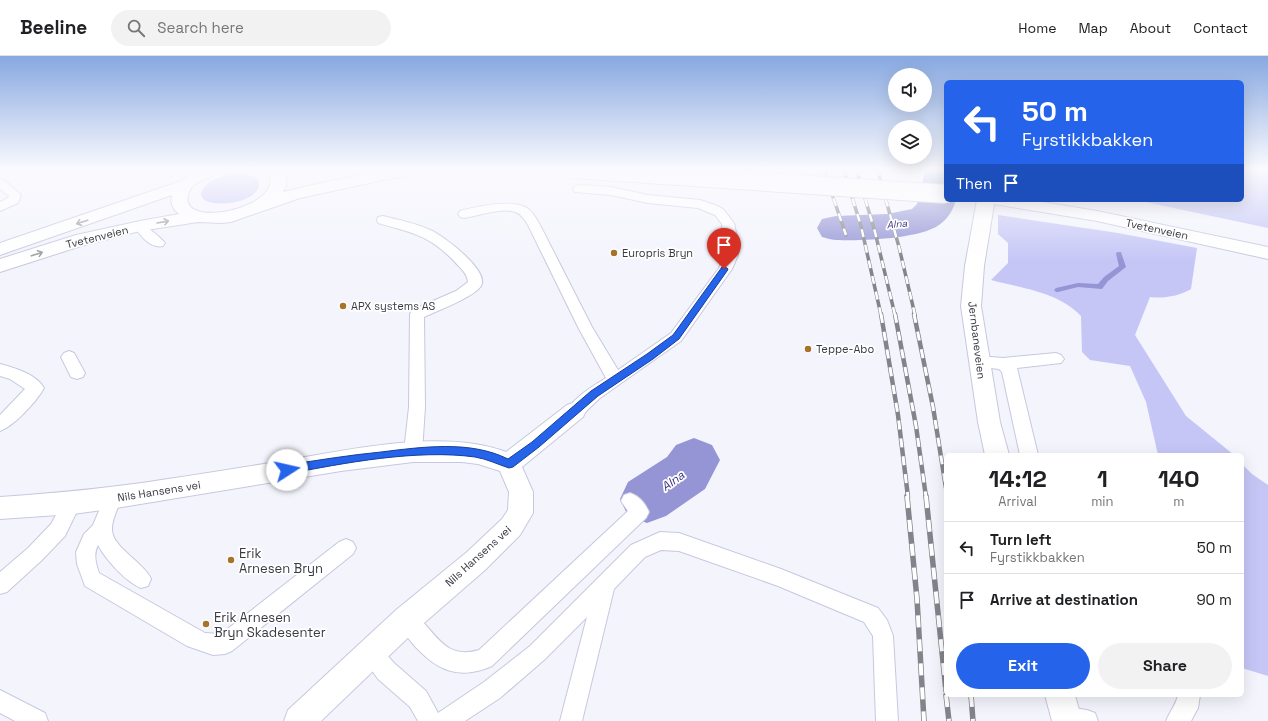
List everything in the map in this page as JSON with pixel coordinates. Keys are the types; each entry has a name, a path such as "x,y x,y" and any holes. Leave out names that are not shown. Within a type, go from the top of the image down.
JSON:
{"main road":[{"name":"Tvetenveien","path":"0,249 127,206 143,199"},
{"name":"Tvetenveien","path":"178,199 178,204 185,212 197,217"},
{"name":"Tvetenveien","path":"259,206 269,199"},
{"name":"Tvetenveien","path":"0,266 76,241 140,226 197,217 221,218 241,213 279,199"},
{"name":"Jernbaneveien","path":"986,202 971,291 972,324 989,422 997,453"},
{"name":"Tvetenveien","path":"1010,202 1097,216 1268,253"},
{"path":"509,464 575,411"},
{"name":"Nils Hansens vei","path":"0,508 72,503 113,498 225,481 334,461 413,452 449,451 476,453 496,458 509,464 521,492 520,513 511,527 476,561 406,620 371,652 299,721"}],"lane":[{"path":"0,207 14,199"},
{"path":"575,411 594,394 676,337 715,284 731,255 732,247 728,223 719,212 700,204 648,199"},
{"path":"464,214 509,208 518,208 525,212 533,223 585,327 615,379"},
{"path":"383,220 425,232 439,240 474,274 475,279 475,284 461,294 417,314 416,407 413,452"},
{"path":"140,226 146,234 158,243"},
{"path":"69,357 77,373"},
{"path":"978,362 1003,364 1056,359"},
{"path":"1003,364 1009,369 1029,453"},
{"path":"0,370 15,374 36,388 10,416 0,424"},
{"path":"113,498 102,529 92,537 86,552 85,564 92,579 194,639 214,646 225,644 346,548"},
{"path":"406,620 438,654 450,661 461,664 470,664 485,659 640,512 630,501"},
{"path":"0,585 35,554 58,530 72,503"},
{"path":"102,529 104,537 111,549 141,579"},
{"path":"446,721 492,690 537,653 638,551 660,541 680,542 781,578 871,615 880,627 883,636 887,721"},
{"path":"571,721 606,584"},
{"path":"371,652 386,671 418,699 430,721"},
{"path":"1177,721 1187,708 1189,697"},
{"path":"0,701 37,721"}],"shaded area":[{"path":"205,199 245,199 230,203 207,201"},
{"path":"1244,199 1268,199 1268,228 1145,202 1244,202"},
{"path":"998,215 1118,233 1197,248 1191,289 1171,296 1160,298 1150,297 1135,335 1186,416 1232,453 1158,453 1146,402 1130,366 1090,360 1082,352 1081,316 1062,301 1039,292 991,280 1008,263 1008,243 998,234"},
{"path":"1244,466 1252,474 1268,485 1268,676 1244,669"}],"waterway":[{"name":"Alna","path":"836,228 887,226 915,222 925,218 932,212 938,199"},
{"path":"1058,290 1078,285 1100,287 1106,279 1123,267 1119,254"},
{"name":"Alna","path":"647,499 686,473 694,460"}],"railway":[{"path":"834,199 846,235"},
{"path":"853,199 861,226 881,315"},
{"path":"865,199 875,232 895,315"},
{"path":"886,199 915,315"},
{"path":"881,314 898,415 908,497"},
{"path":"895,314 916,426 926,497"},
{"path":"914,314 933,407 944,476"},
{"path":"907,496 917,599 924,721"},
{"path":"926,496 944,672"},
{"path":"946,697 949,721"},
{"path":"971,697 973,721"}],"place":[{"name":"Europris Bryn","path":"614,253"},
{"name":"APX systems AS","path":"343,306"},
{"name":"Teppe-Abo","path":"808,349"},
{"name":"Erik Arnesen Bryn","path":"231,560"},
{"name":"Erik Arnesen Bryn Skadesenter","path":"206,624"}],"route":[{"path":"287,470 334,461 413,452 449,451 476,453 496,458 509,464 594,394 676,337 715,284 724,269"}]}
